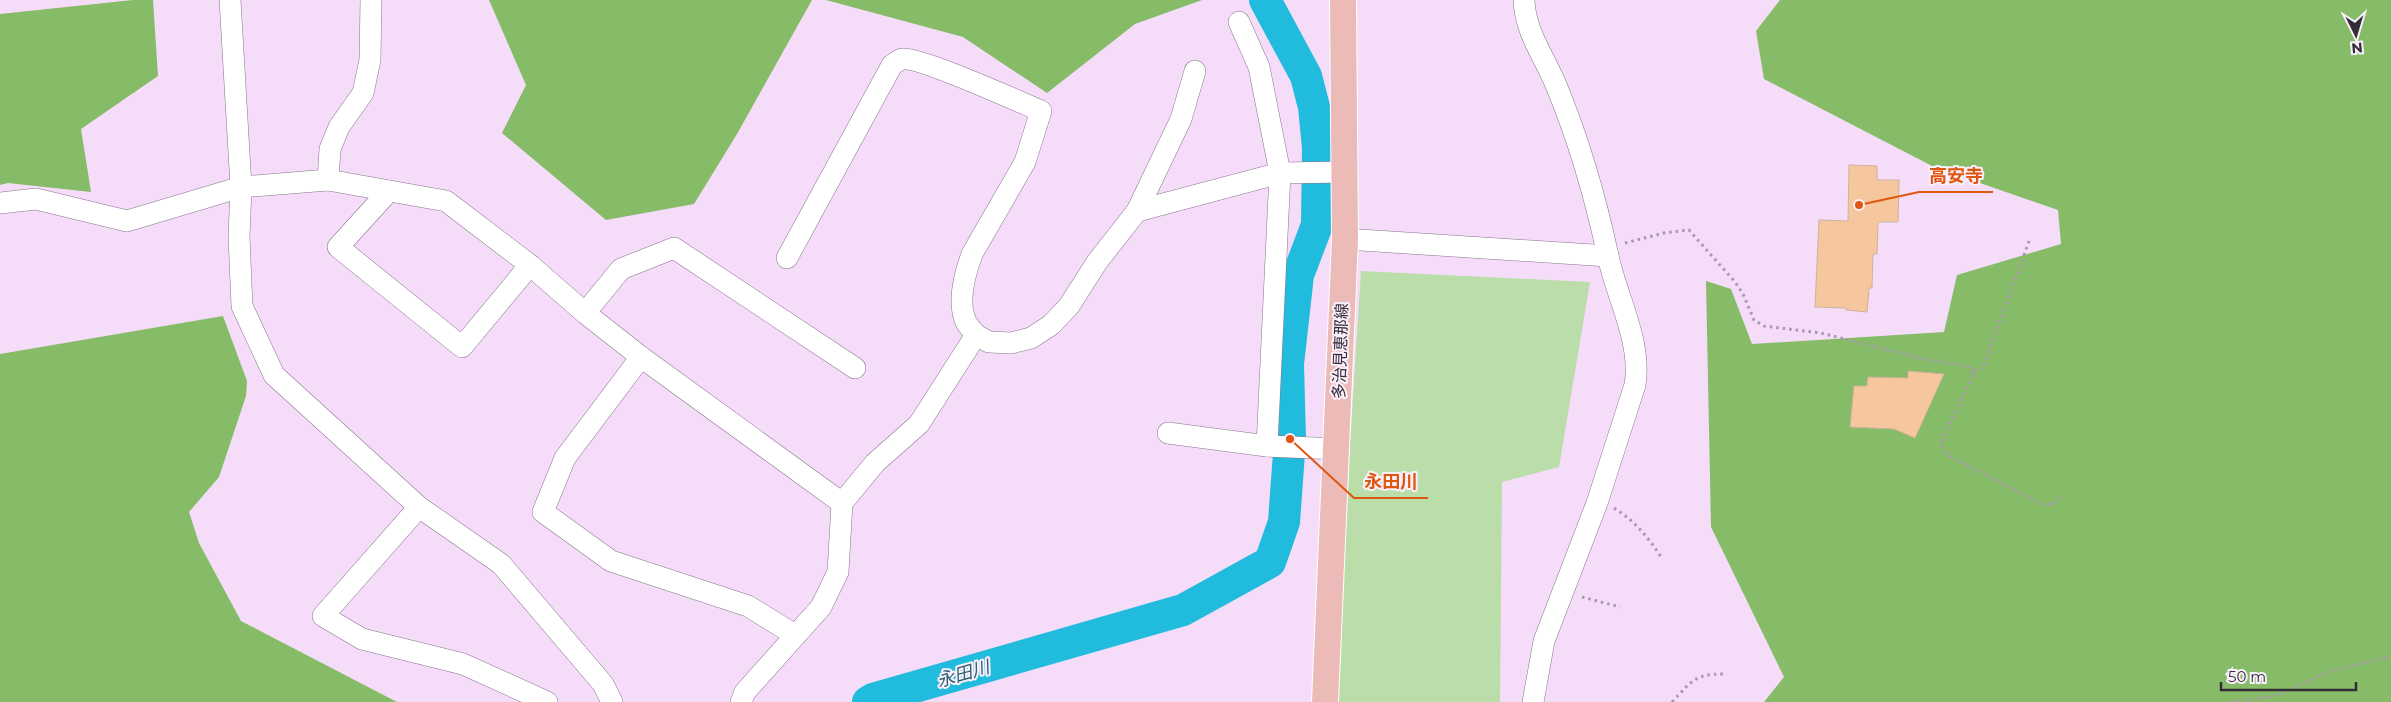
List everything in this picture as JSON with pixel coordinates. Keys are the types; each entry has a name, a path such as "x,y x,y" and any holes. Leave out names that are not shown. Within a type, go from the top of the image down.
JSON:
{"main road":[{"name":"多治見恵那線","path":"1325,702 1329,449 1345,239 1340,172 1342,0"}],"street":[{"path":"230,0 241,187 242,306 274,375 419,507 501,564 604,684 612,702"},
{"path":"328,180 330,149 333,141 339,127 363,93 370,60 371,0"},
{"path":"1524,0 1524,12 1529,31 1556,84 1596,202 1607,252 1636,352 1637,372 1635,385 1597,503 1544,642 1533,702"},
{"path":"1239,22 1259,67 1285,172 1271,446"},
{"path":"787,258 892,64 903,59 920,63 998,92 1041,111 1026,162 972,254 962,297 966,321 976,335 989,342 1011,343 1031,338 1052,325 1069,306 1098,262 1137,212 1181,119 1195,71"},
{"path":"1137,212 1285,172 1340,172"},
{"path":"0,203 36,199 127,221 241,187 328,180 446,201 530,264 584,313 641,357 842,503"},
{"path":"389,191 338,246 462,347 530,264"},
{"path":"1345,239 1607,252"},
{"path":"584,313 621,269 674,248 855,368"},
{"path":"741,702 745,692 821,607 838,572 842,503 876,463 919,424 976,335"},
{"path":"641,357 565,458 543,512 611,561 748,606 795,635"},
{"path":"1168,433 1271,446 1329,449"},
{"path":"419,507 323,616 362,639 463,664 547,702"}],"path":[{"path":"1607,252 1664,232 1688,230 1743,294 1754,320 1764,326 1821,333 1924,359 1971,367 1974,374"},
{"path":"2029,241 1984,364 1974,374 1942,438 1942,446 1947,455 2044,504 2054,504 2061,497"},
{"path":"1597,503 1614,508 1632,520 1661,557"},
{"path":"1563,592 1620,607"},
{"path":"2230,702 2275,696 2330,671 2391,656"},
{"path":"1672,702 1699,676 1724,674"}],"green space":[{"path":"133,0 153,0 158,76 81,129 91,192 8,183 0,185 0,14"},
{"path":"489,0 812,0 737,134 694,204 606,220 502,133 526,85"},
{"path":"826,0 1202,0 1135,24 1047,93 963,37"},
{"path":"1780,0 2391,0 2391,702 1764,702 1784,677 1711,527 1706,281 1731,289 1752,344 1944,332 1957,275 2061,244 2058,210 1934,167 1764,79 1756,31"},
{"path":"1361,271 1590,282 1559,467 1502,482 1500,702 1336,702 1336,665"},
{"path":"223,316 247,381 246,396 219,477 189,512 199,543 241,621 397,702 0,702 0,354"}],"building":[{"path":"1849,165 1877,166 1877,180 1899,180 1898,222 1878,222 1877,254 1873,254 1872,288 1869,288 1867,312 1846,310 1846,308 1815,307 1819,220 1848,221"},
{"path":"1908,371 1944,374 1915,438 1894,429 1850,427 1854,386 1867,386 1868,377 1908,378"}],"waterway":[{"name":"永田川","path":"868,702 1183,610 1270,562 1284,522 1290,439 1288,364 1298,275 1317,225 1318,148 1314,107 1306,76 1265,0"}],"place":[{"name":"高安寺","path":"1859,205"},
{"name":"永田川","path":"1290,439"}]}
